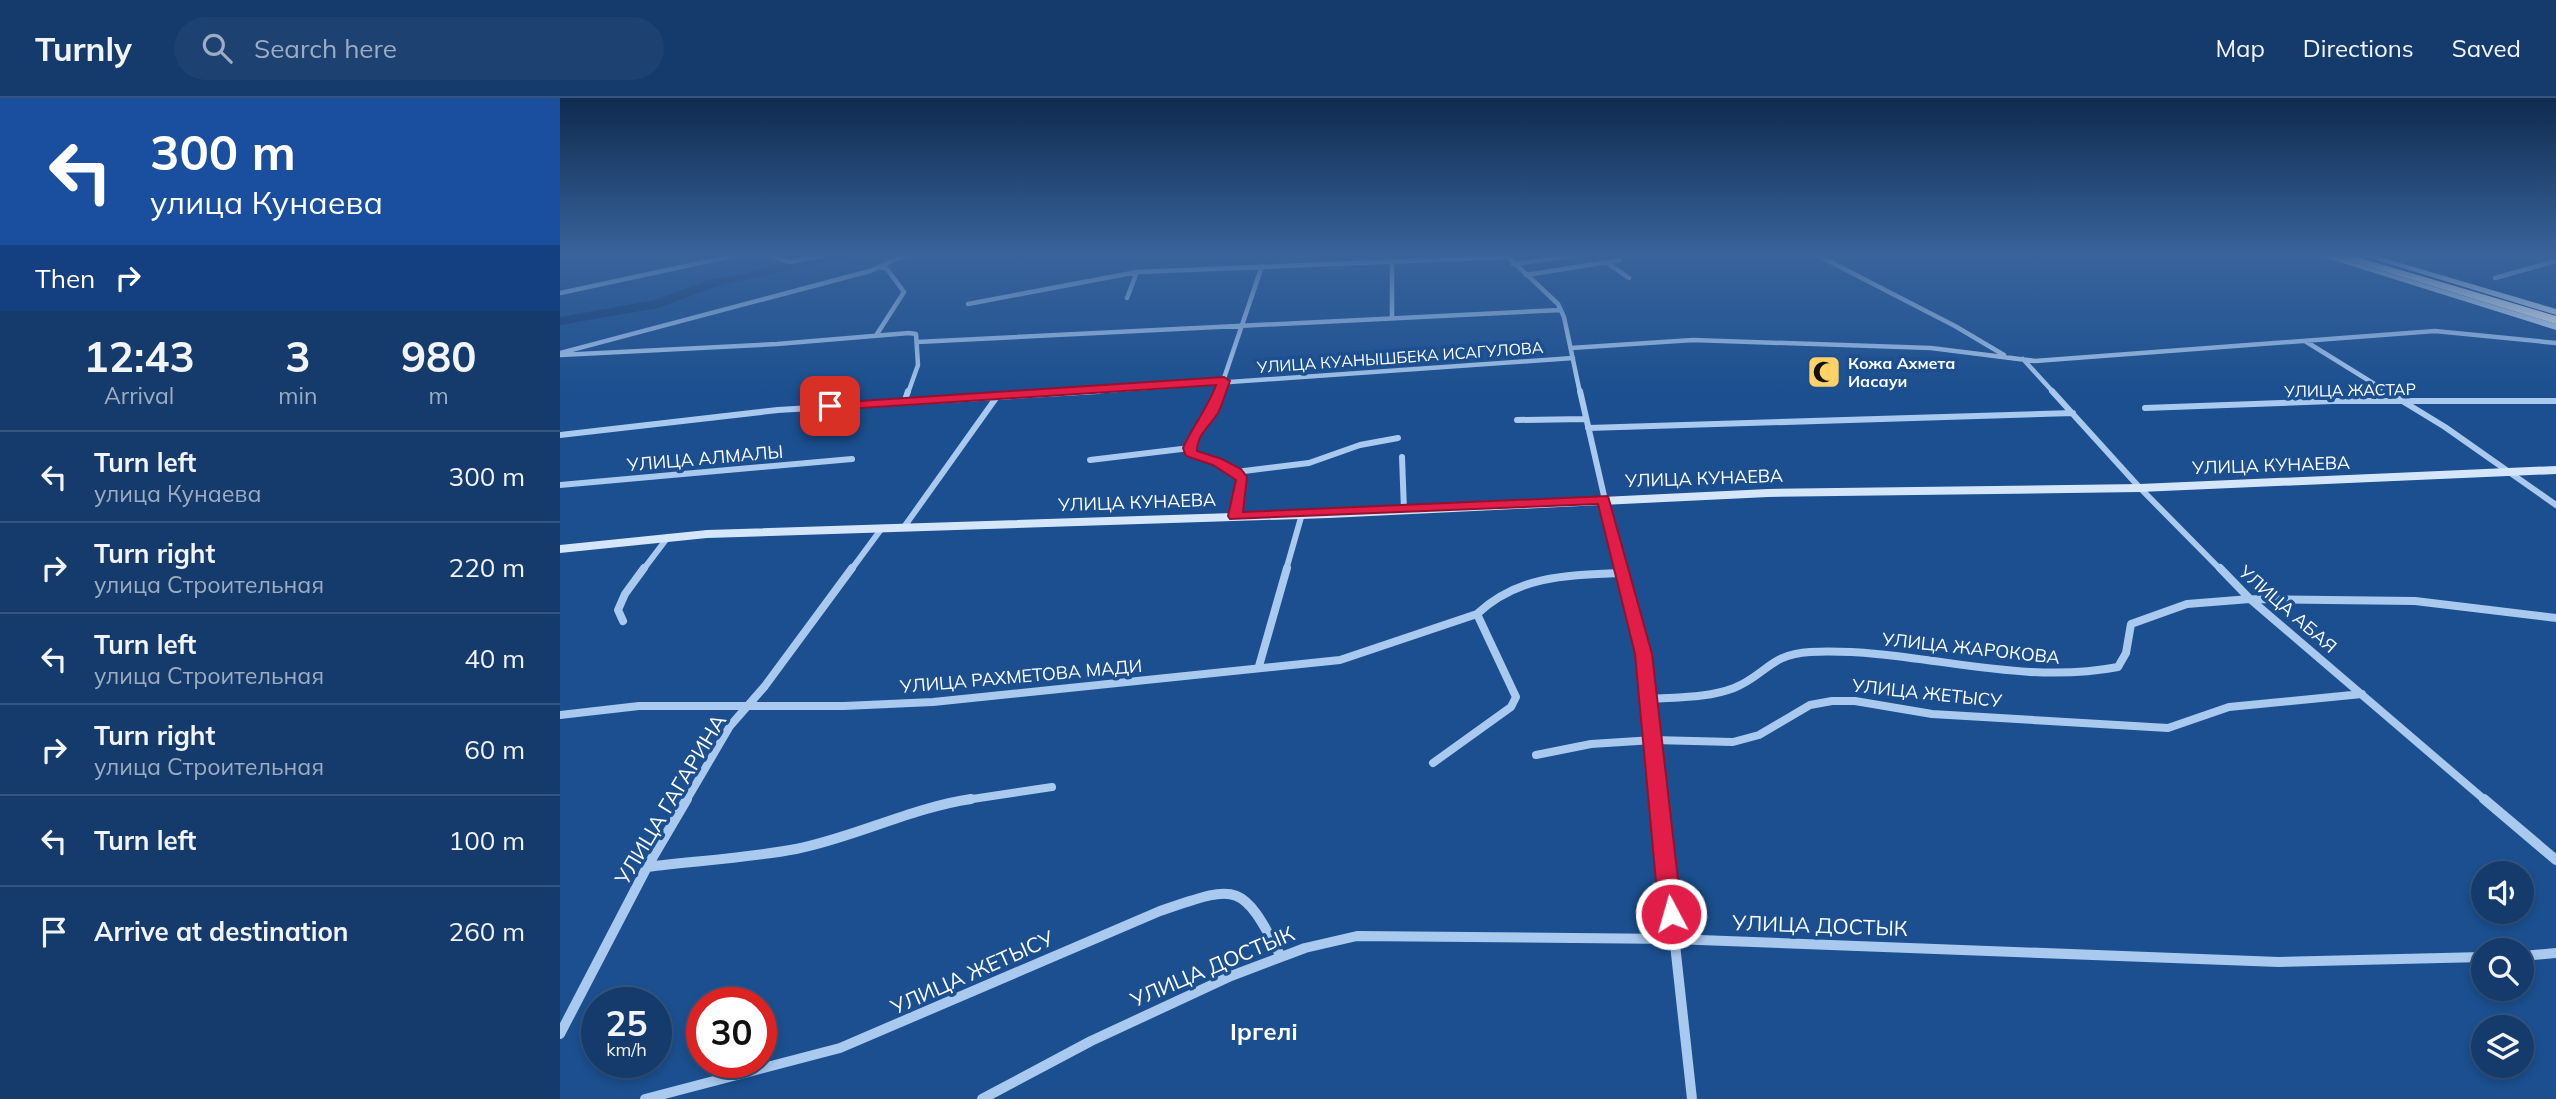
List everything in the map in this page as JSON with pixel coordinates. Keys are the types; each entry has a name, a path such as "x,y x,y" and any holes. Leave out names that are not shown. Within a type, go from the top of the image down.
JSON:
{"highway":[{"path":"2508,302 2556,315"},
{"path":"2511,302 2556,315"}],"main road":[{"path":"2473,302 2556,327"},
{"path":"2513,302 2556,315"},
{"name":"УЛИЦА КУНАЕВА","path":"560,549 668,537 1404,510 1604,499 1768,493 2140,488 2556,470"}],"street":[{"path":"560,354 755,302"},
{"path":"877,334 899,302"},
{"path":"968,304 980,302"},
{"path":"1250,302 1212,412 1198,428 1190,448 1191,454 1236,472 1309,463 1360,445 1398,438"},
{"path":"1392,302 1392,318"},
{"path":"1553,302 1561,310 1572,348 1604,499 1643,654 1692,1099"},
{"path":"1908,302 2007,357"},
{"path":"917,341 1561,310"},
{"path":"1572,348 1693,340 1931,348 2052,360 2445,331 2556,343"},
{"path":"560,354 777,344 909,333 916,334 918,365 905,400"},
{"path":"2305,341 2404,402 2556,505"},
{"name":"УЛИЦА КУАНЫШБЕКА ИСАГУЛОВА","path":"560,435 640,423 905,400 996,398 1573,358"},
{"name":"УЛИЦА АБАЯ","path":"2023,359 2140,488 2250,599 2556,860"},
{"path":"904,527 996,398"},
{"name":"УЛИЦА ЖАСТАР","path":"2145,408 2556,401"},
{"path":"1517,420 1587,424 2073,413"},
{"path":"1090,460 1126,458 1190,448"},
{"path":"1402,457 1404,510"},
{"name":"УЛИЦА АЛМАЛЫ","path":"560,485 852,459"},
{"path":"1235,516 1242,480 1236,472"},
{"path":"1259,666 1301,514"},
{"name":"УЛИЦА ГАГАРИНА","path":"560,1034 647,867 730,726 882,528"},
{"path":"623,621 618,610 625,593 668,537"},
{"path":"1433,763 1511,707 1516,697 1477,614 1492,597 1521,583 1622,573"},
{"name":"УЛИЦА ЖАРОКОВА","path":"1650,699 1713,692 1743,684 1777,658 1792,654 1839,651 1903,655 2050,675 2103,671 2118,667 2126,653 2130,624 2187,604 2250,599 2415,601 2556,618"},
{"name":"УЛИЦА РАХМЕТОВА МАДИ","path":"560,715 639,706 933,702 1259,666 1340,660 1477,614"},
{"name":"УЛИЦА ЖЕТЫСУ","path":"1536,755 1591,744 1653,740 1733,742 1759,735 1810,705 1832,701 1855,701 1932,714 2149,729 2191,723 2229,707 2362,694"},
{"path":"647,867 795,849 854,834 935,804 1052,786"},
{"name":"УЛИЦА ЖЕТЫСУ","path":"645,1099 840,1048 1160,911 1203,898 1231,892 1248,900 1280,955"},
{"name":"УЛИЦА ДОСТЫК","path":"982,1099 1038,1065 1257,963 1319,943 1381,935 1673,939 2279,962 2471,957"},
{"path":"2534,955 2556,953"}],"waterway":[{"path":"560,321 664,302"}],"place":[{"name":"Кожа Ахмета Иасауи","path":"1824,372"}],"district":[{"name":"Іргелі","path":"1264,1031"}],"route":[{"path":"830,406 905,400 996,398 1224,381 1212,412 1198,428 1190,448 1191,454 1218,462 1236,472 1242,480 1235,516 1329,514 1604,499 1643,654 1650,699 1671,914"}]}
